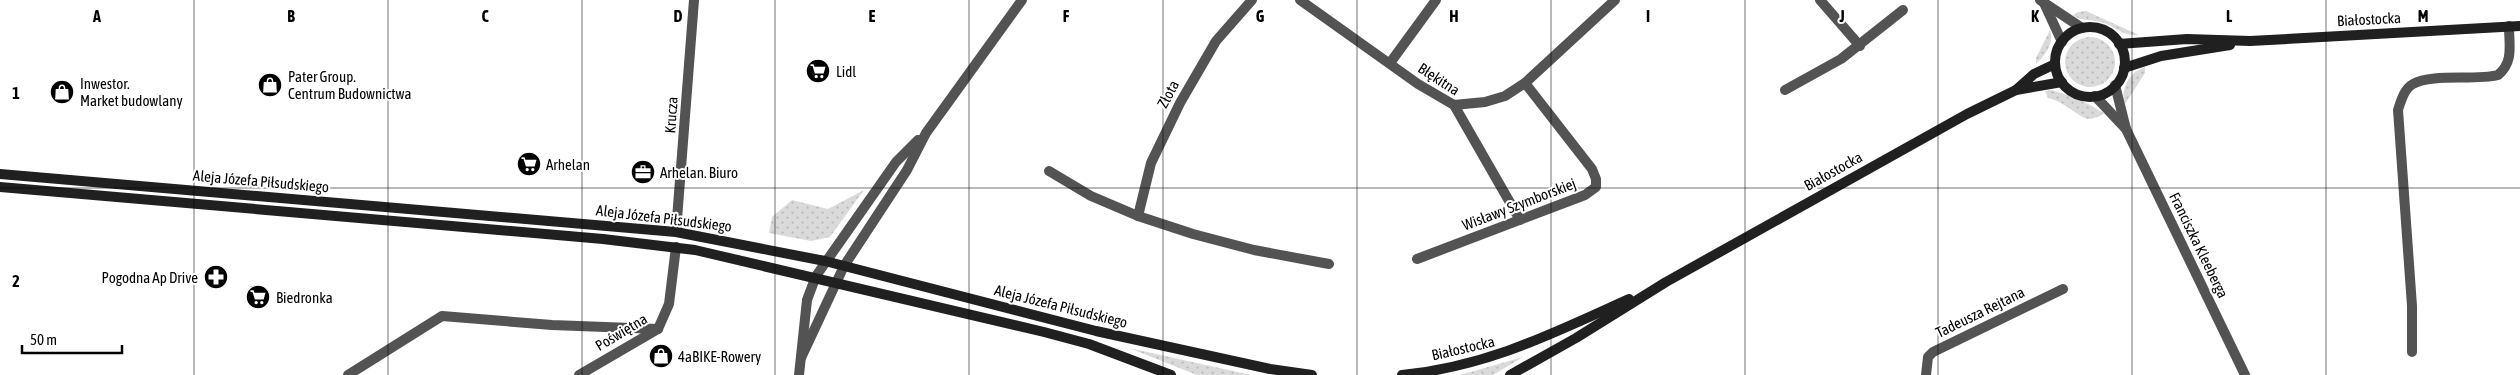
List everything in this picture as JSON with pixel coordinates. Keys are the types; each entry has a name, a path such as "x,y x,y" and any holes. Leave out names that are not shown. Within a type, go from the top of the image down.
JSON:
{"main road":[{"name":"Białostocka","path":"2120,44 2187,39 2250,41 2520,26"},
{"path":"2082,28 2103,30 2120,44 2124,60 2124,68 2115,85 2110,90 2095,96 2076,94 2062,82 2055,64 2055,56 2062,42 2074,31 2082,28"},
{"name":"Białostocka","path":"2124,68 2161,56 2250,41"},
{"name":"Białostocka","path":"1510,375 1576,338 1666,282 1967,114 2016,90 2034,74 2055,64"},
{"name":"Białostocka","path":"2016,90 2062,82"},
{"name":"Aleja Józefa Piłsudskiego","path":"0,174 676,232 844,266 1096,331 1270,368 1312,375"},
{"name":"Aleja Józefa Piłsudskiego","path":"0,187 420,222 676,247 816,276 1071,340 1171,375"},
{"name":"Białostocka","path":"1402,375 1471,363 1518,349 1666,282"}],"street":[{"name":"Krucza","path":"676,232 694,0"},
{"path":"801,358 835,281 907,170 926,133 1022,0"},
{"name":"Złota","path":"1138,216 1151,163 1180,103 1216,40 1252,0"},
{"name":"Błękitna","path":"1300,0 1418,84 1454,105 1520,220"},
{"path":"1390,63 1436,0"},
{"path":"1454,105 1485,102 1498,98 1525,83 1615,0"},
{"path":"1820,0 1860,46"},
{"path":"2042,2 2082,28"},
{"path":"2042,2 2062,42"},
{"path":"1785,90 1841,59 1860,46 1903,10"},
{"path":"2412,352 2412,306 2398,110 2404,94 2413,84 2426,80 2498,75 2506,68 2510,59 2509,26"},
{"name":"Wisławy Szymborskiej","path":"1417,259 1585,195 1596,186 1596,179 1592,169 1525,83"},
{"name":"Franciszka Kleeberga","path":"2115,85 2126,129 2245,375"},
{"name":"Franciszka Kleeberga","path":"2095,96 2126,129"},
{"path":"799,375 807,300 816,276 896,162 926,133"},
{"path":"896,162 907,170"},
{"path":"1049,170 1091,196 1138,216 1193,234 1254,250 1330,264"},
{"name":"Poświętna","path":"579,375 658,329 669,304 676,247"},
{"name":"Tadeusza Rejtana","path":"1926,375 1928,358 1932,352 2063,289"},
{"path":"348,375 442,316 552,325 658,329"}],"shaded area":[{"path":"2086,11 2139,35 2124,33 2101,22 2083,20 2073,15"},
{"path":"2050,30 2050,44 2046,53 2036,64 2036,58"},
{"path":"2095,37 2108,44 2114,52 2114,72 2108,80 2100,86 2085,87 2072,80 2066,72 2065,57 2072,44 2080,38"},
{"path":"2145,67 2145,73 2125,104 2124,92 2127,82 2134,73"},
{"path":"2050,90 2062,93 2094,107 2104,114 2092,119 2085,118 2060,102 2048,98 2045,91"},
{"path":"864,190 830,237 811,241 769,233 772,217 792,200 828,209"},
{"path":"1129,348 1251,375 1197,375"},
{"path":"1523,357 1493,375 1460,375"}],"place":[{"name":"Lidl","path":"818,71"},
{"name":"Pater Group. Centrum Budownictwa","path":"270,85"},
{"name":"Inwestor. Market budowlany","path":"62,92"},
{"name":"Arhelan","path":"529,164"},
{"name":"Arhelan. Biuro","path":"643,172"},
{"name":"Pogodna Ap Drive","path":"216,277"},
{"name":"Biedronka","path":"258,297"},
{"name":"4aBIKE-Rowery","path":"661,356"}]}
